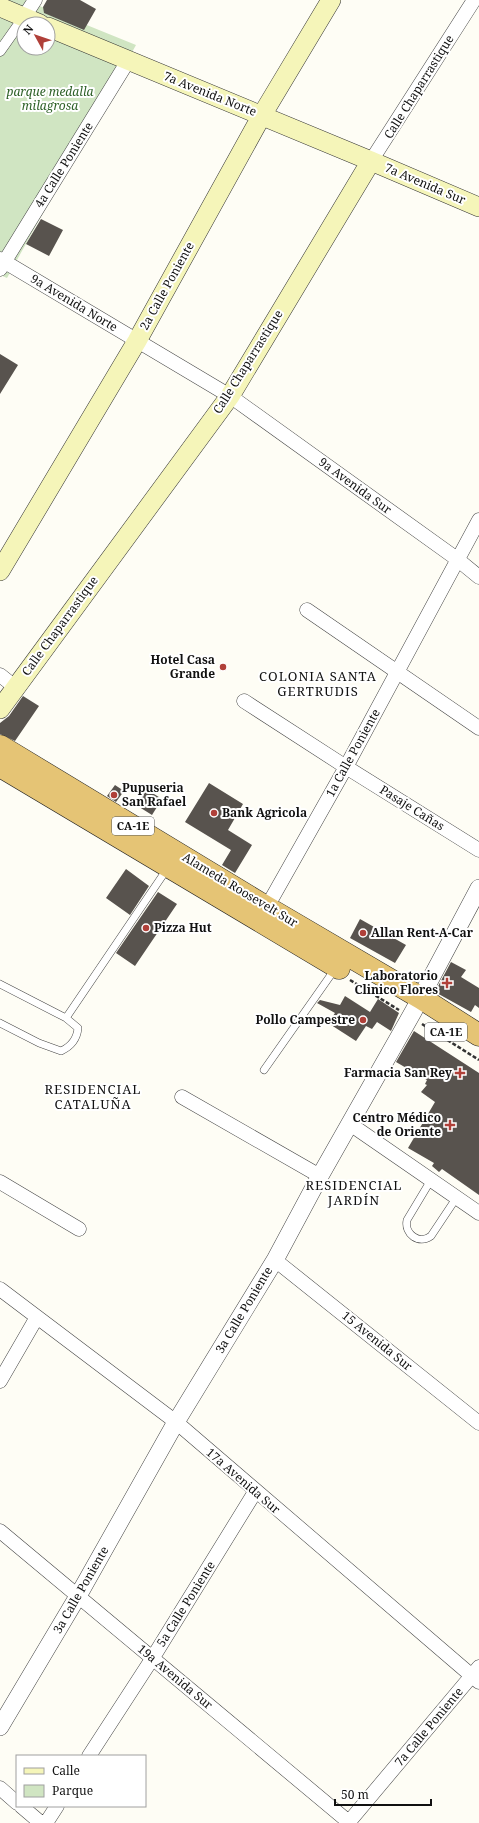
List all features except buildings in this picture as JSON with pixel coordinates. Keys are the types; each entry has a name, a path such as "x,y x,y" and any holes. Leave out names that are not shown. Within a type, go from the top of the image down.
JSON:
{"highway":[{"name":"Alameda Roosevelt Sur","path":"0,746 479,1052"},
{"name":"Alameda Roosevelt Sur","path":"0,766 171,866 263,914 338,968 414,1010 479,1035"}],"main road":[{"name":"2a Calle Poniente","path":"0,571 137,341 262,115 331,0"},
{"path":"0,7 22,16"},
{"name":"7a Avenida Norte","path":"56,30 128,62 262,115 372,161"},
{"name":"7a Avenida Sur","path":"372,161 479,208"},
{"name":"Calle Chaparrastique","path":"0,709 230,396 372,161"}],"street":[{"path":"33,16 35,0"},
{"name":"Calle Chaparrastique","path":"372,161 474,0"},
{"path":"0,51 16,36"},
{"name":"4a Calle Poniente","path":"2,263 128,62"},
{"name":"9a Avenida Norte","path":"2,263 230,396"},
{"name":"9a Avenida Sur","path":"230,396 457,559 479,577"},
{"name":"1a Calle Poniente","path":"263,914 346,767 479,520"},
{"path":"307,610 479,728"},
{"path":"0,675 15,688"},
{"name":"Pasaje Cañas","path":"244,701 479,850"},
{"name":"3a Calle Poniente","path":"0,1727 78,1596 176,1422 275,1260 320,1176 414,1010 479,888"},
{"path":"182,1097 320,1176"},
{"path":"350,1124 479,1212"},
{"path":"0,1182 79,1229"},
{"name":"15 Avenida Sur","path":"275,1260 479,1423"},
{"name":"17a Avenida Sur","path":"0,1289 176,1422 255,1492 476,1675"},
{"path":"0,1380 37,1317"},
{"name":"5a Calle Poniente","path":"90,1755 152,1659 255,1492"},
{"name":"19a Avenida Sur","path":"0,1531 349,1823"},
{"name":"7a Calle Poniente","path":"349,1823 476,1675"},
{"path":"0,1788 16,1802"},
{"path":"22,1807 41,1823"},
{"path":"46,1823 56,1807"}],"lane":[{"path":"66,1018 166,870 171,866"},
{"path":"264,1070 334,970 338,968"},
{"path":"0,984 66,1018 78,1028 77,1037 68,1048 61,1051 39,1043 0,1023"},
{"path":"432,1180 407,1220 406,1226 414,1237 420,1240 426,1240 431,1236 456,1197"}],"path":[{"path":"414,1010 418,1022 479,1060"}],"green space":[{"name":"parque medalla milagrosa","path":"0,0 25,0 136,45 7,278 0,275"}],"place":[{"name":"Hotel Casa Grande","path":"223,667"},
{"name":"Pupuseria San Rafael","path":"114,795"},
{"name":"Bank Agricola","path":"214,813"},
{"name":"Pizza Hut","path":"146,928"},
{"name":"Allan Rent-A-Car","path":"363,933"},
{"name":"Laboratorio Clinico Flores","path":"447,983"},
{"name":"Pollo Campestre","path":"363,1020"},
{"name":"Farmacia San Rey","path":"460,1073"},
{"name":"Centro Médico de Oriente","path":"450,1125"}],"district":[{"name":"COLONIA SANTA GERTRUDIS","path":"318,684"},
{"name":"RESIDENCIAL CATALUÑA","path":"93,1096"},
{"name":"RESIDENCIAL JARDÍN","path":"354,1192"}]}
